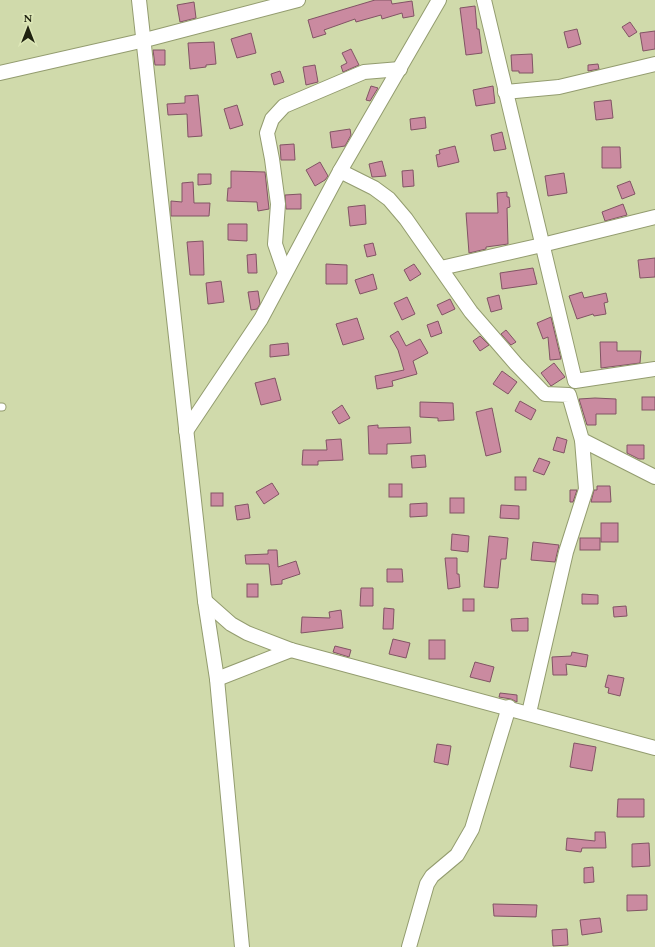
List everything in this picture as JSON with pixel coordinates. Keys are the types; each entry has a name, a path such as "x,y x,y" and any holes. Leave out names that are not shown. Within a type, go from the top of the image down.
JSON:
{"street":[{"path":"139,0 145,40 205,600 217,679 242,947"},
{"path":"0,73 145,40 298,0"},
{"path":"186,431 261,319 340,170 439,0"},
{"path":"484,0 575,381 569,395 582,440 586,489 566,552 529,713"},
{"path":"505,92 559,87 655,64"},
{"path":"285,273 275,244 278,204 267,133 272,119 284,106 364,72 400,69"},
{"path":"340,170 374,188 389,199 406,218 471,312 516,364 545,394 569,395"},
{"path":"441,268 542,246 655,216"},
{"path":"575,381 655,369"},
{"path":"582,440 655,477"},
{"path":"205,600 231,624 247,633 291,650 508,707 655,748"},
{"path":"217,679 291,650"},
{"path":"409,947 428,884 432,876 457,855 472,829 508,707"}],"building":[{"path":"375,0 391,0 392,4 412,1 414,16 403,18 402,13 382,19 381,15 356,22 355,19 324,30 326,34 313,38 308,20"},
{"path":"194,2 196,18 180,22 177,5"},
{"path":"475,6 477,29 479,29 482,53 466,55 460,8"},
{"path":"630,22 637,32 629,37 622,27"},
{"path":"577,29 581,44 568,48 564,32"},
{"path":"655,31 655,49 643,51 640,33"},
{"path":"251,33 256,53 237,58 231,39"},
{"path":"214,42 216,64 190,69 188,43"},
{"path":"351,49 359,65 343,72 341,66 347,63 342,53"},
{"path":"153,50 165,50 165,65 155,65"},
{"path":"532,54 533,73 519,73 519,71 512,71 511,55"},
{"path":"598,64 599,69 588,71 588,65"},
{"path":"315,65 318,82 306,85 303,67"},
{"path":"280,71 284,82 274,85 271,74"},
{"path":"371,86 378,88 370,101 366,100"},
{"path":"493,86 495,103 476,106 473,90"},
{"path":"198,95 202,136 188,137 187,114 168,115 167,104 185,103 185,96"},
{"path":"611,100 613,118 596,120 594,102"},
{"path":"237,105 243,125 230,129 224,109"},
{"path":"425,117 426,128 411,130 410,119"},
{"path":"350,129 351,135 345,146 332,148 330,132"},
{"path":"502,132 506,149 494,151 491,135"},
{"path":"294,144 295,160 281,160 280,145"},
{"path":"455,146 459,162 438,167 436,155 440,154 439,150"},
{"path":"602,147 620,147 621,168 602,168"},
{"path":"382,161 386,176 372,177 369,164"},
{"path":"320,162 328,176 325,180 315,186 306,170"},
{"path":"413,170 414,186 403,187 402,171"},
{"path":"231,171 265,172 269,209 258,211 257,202 227,201 228,188 231,188"},
{"path":"564,173 567,193 548,196 545,176"},
{"path":"198,174 211,174 211,184 198,185"},
{"path":"630,181 635,194 622,199 617,186"},
{"path":"193,182 194,203 210,203 209,216 171,216 171,201 182,202 182,183"},
{"path":"507,192 510,207 507,208 508,244 486,247 486,249 469,253 466,213 498,213 497,193"},
{"path":"301,194 301,209 286,209 285,195"},
{"path":"623,204 627,215 605,221 602,212"},
{"path":"365,205 366,224 350,226 348,207"},
{"path":"228,224 247,224 247,241 228,240"},
{"path":"203,241 204,275 190,275 187,242"},
{"path":"373,243 376,255 367,257 364,245"},
{"path":"256,254 257,273 248,273 247,255"},
{"path":"655,258 655,277 640,278 638,260"},
{"path":"326,264 347,265 347,284 326,284"},
{"path":"414,264 421,274 410,281 404,270"},
{"path":"533,268 537,284 502,289 500,273"},
{"path":"373,274 377,289 360,294 355,280"},
{"path":"221,281 224,302 208,304 206,283"},
{"path":"258,291 260,304 257,309 251,310 248,292"},
{"path":"582,292 584,298 606,293 608,302 604,303 606,314 594,316 593,314 577,319 569,296"},
{"path":"499,295 502,309 491,312 487,298"},
{"path":"407,297 415,314 402,320 394,303"},
{"path":"450,299 455,309 442,315 437,305"},
{"path":"551,317 561,359 550,360 548,337 543,339 537,323"},
{"path":"357,318 364,339 343,345 336,324"},
{"path":"438,321 442,333 431,337 427,325"},
{"path":"506,330 516,342 511,345 501,334"},
{"path":"398,331 406,346 420,339 428,353 413,361 417,374 392,381 393,386 377,389 375,376 404,370 398,350 390,336"},
{"path":"480,336 489,345 480,351 473,341"},
{"path":"600,342 617,342 617,351 641,351 640,363 601,368"},
{"path":"288,343 289,355 270,357 270,345"},
{"path":"554,363 565,377 551,386 541,373"},
{"path":"502,371 517,382 508,394 493,384"},
{"path":"275,378 281,400 261,405 255,383"},
{"path":"642,397 655,397 655,410 642,410"},
{"path":"579,399 616,399 616,414 596,414 596,425 587,425"},
{"path":"520,401 536,410 531,420 515,411"},
{"path":"420,402 453,403 454,420 438,421 438,418 420,417"},
{"path":"342,405 350,418 339,424 332,412"},
{"path":"492,408 501,452 486,456 476,412"},
{"path":"378,425 378,428 410,427 411,443 387,444 387,454 369,454 368,426"},
{"path":"557,437 567,440 564,453 553,450"},
{"path":"341,439 343,460 318,461 318,465 302,465 303,450 327,450 326,440"},
{"path":"627,445 644,445 644,459 639,459 627,453"},
{"path":"425,455 426,467 412,468 411,456"},
{"path":"539,458 550,462 544,475 533,471"},
{"path":"515,477 526,477 526,490 515,490"},
{"path":"272,483 279,494 264,504 256,492"},
{"path":"389,484 402,484 402,497 389,497"},
{"path":"597,486 610,486 611,502 591,502 594,490 597,490"},
{"path":"570,490 577,490 573,502 570,502"},
{"path":"211,493 223,493 223,506 211,506"},
{"path":"450,498 464,498 464,513 450,513"},
{"path":"427,503 427,516 410,517 410,504"},
{"path":"248,504 250,518 237,520 235,506"},
{"path":"501,505 519,506 519,519 500,518"},
{"path":"601,523 618,523 618,542 601,542"},
{"path":"452,534 469,536 468,552 451,550"},
{"path":"489,536 508,538 506,559 501,559 498,588 484,587"},
{"path":"580,538 600,538 600,550 580,550"},
{"path":"533,542 559,545 555,562 531,560"},
{"path":"268,550 277,550 278,567 296,561 300,574 282,580 282,584 271,585 269,564 246,564 245,555 268,554"},
{"path":"445,558 457,558 457,574 459,574 460,587 448,589"},
{"path":"387,569 402,569 403,582 387,582"},
{"path":"247,584 258,584 258,597 247,597"},
{"path":"361,588 373,588 373,606 360,606"},
{"path":"582,594 598,595 598,604 582,604"},
{"path":"463,599 474,599 474,611 463,611"},
{"path":"626,606 627,616 614,617 613,607"},
{"path":"384,608 394,609 393,629 383,629"},
{"path":"341,610 343,628 301,633 302,617 330,618 329,612"},
{"path":"528,618 528,631 512,631 511,619"},
{"path":"393,639 410,643 406,658 389,654"},
{"path":"429,640 445,640 445,659 429,659"},
{"path":"335,646 351,650 349,657 333,652"},
{"path":"572,652 588,655 586,667 566,664 567,675 553,675 552,657 571,656"},
{"path":"475,662 494,667 490,682 470,677"},
{"path":"608,675 624,678 620,696 608,693 609,688 605,687"},
{"path":"500,693 517,695 517,702 511,699 499,697"},
{"path":"574,743 596,747 592,771 570,767"},
{"path":"437,744 451,746 448,765 434,762"},
{"path":"618,799 644,799 644,817 617,817"},
{"path":"595,832 605,832 606,848 582,848 581,852 566,850 567,838 595,841"},
{"path":"649,843 650,866 632,867 632,844"},
{"path":"593,867 594,882 584,883 584,868"},
{"path":"627,895 647,895 647,910 627,911"},
{"path":"493,904 537,905 536,917 494,916"},
{"path":"600,918 602,932 582,935 580,920"},
{"path":"567,929 568,945 553,946 552,930"}]}
